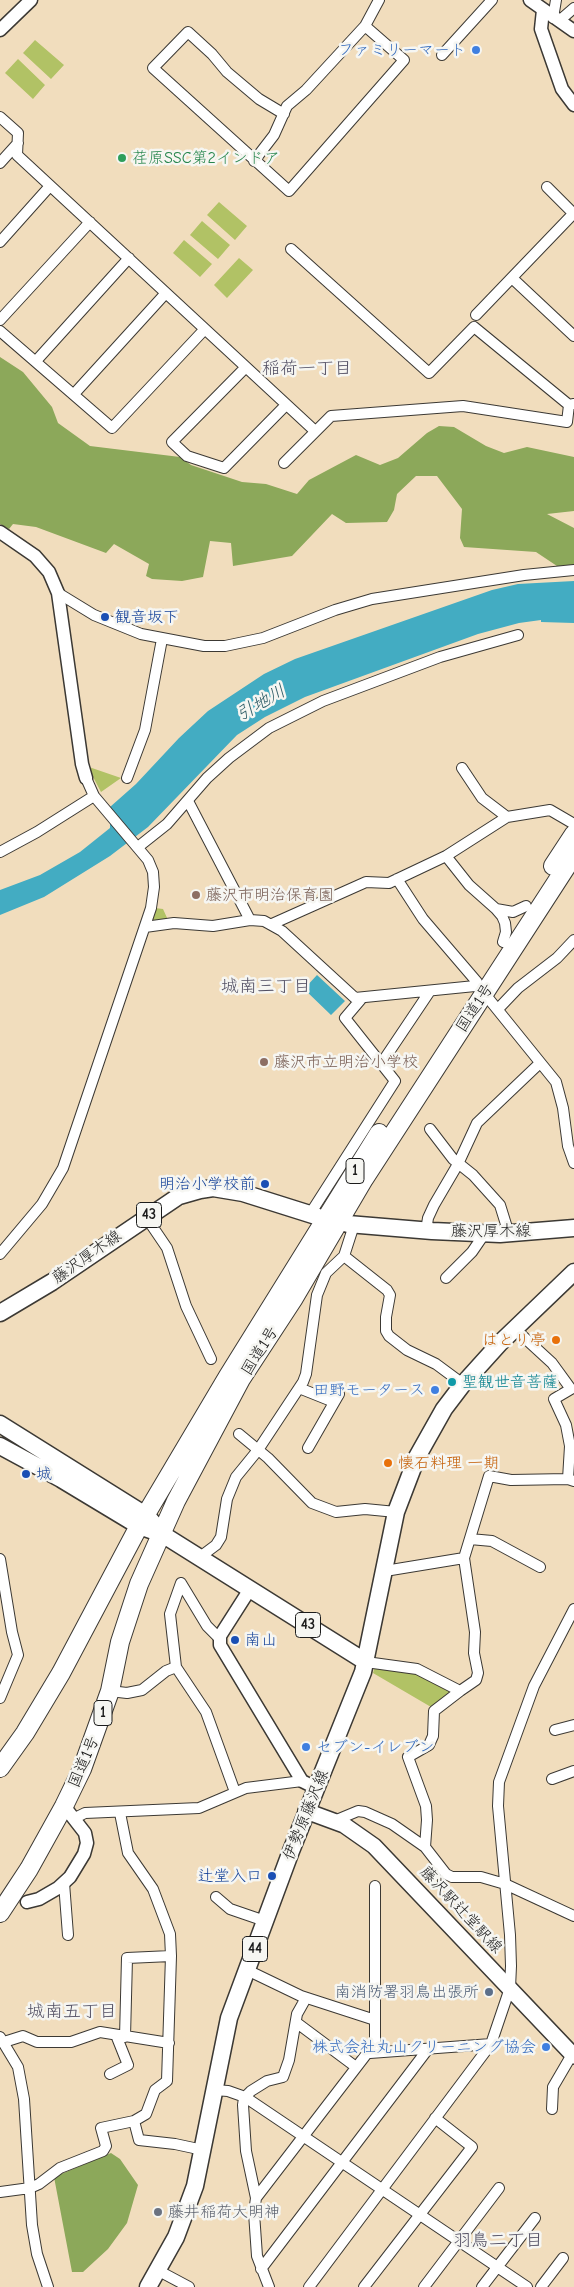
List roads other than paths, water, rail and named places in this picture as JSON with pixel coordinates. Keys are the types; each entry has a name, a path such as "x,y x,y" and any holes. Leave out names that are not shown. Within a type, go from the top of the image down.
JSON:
{"highway":[{"name":"国道1号","path":"0,1913 70,1812 110,1691 129,1610 176,1501 242,1380 294,1298 503,942 574,834"},
{"name":"国道1号","path":"0,1768 25,1733 61,1673 143,1521 228,1376 353,1173 478,987 574,855"},
{"name":"国道1号","path":"0,1927 20,1883"}],"main road":[{"name":"藤沢厚木線","path":"0,1313 52,1282 179,1196 213,1188 243,1193 313,1215"},
{"name":"藤沢厚木線","path":"351,1224 426,1231 509,1234 574,1228"},
{"name":"伊勢原藤沢線","path":"148,2287 176,2237 195,2186 229,2018 306,1811 309,1785 366,1662 396,1512 417,1457 444,1409 463,1384 515,1329 574,1272"},
{"name":"43","path":"0,1424 162,1534 366,1662"},
{"path":"0,1436 61,1479"},
{"name":"43","path":"0,1446 143,1521"},
{"name":"藤沢駅辻堂駅線","path":"306,1811 353,1829 374,1846 573,2053"}],"street":[{"path":"0,30 31,0"},
{"path":"254,161 274,135 287,106 306,90 365,26 379,0"},
{"path":"442,55 492,0"},
{"path":"530,0 574,31"},
{"path":"556,0 552,16 541,29 562,89 574,105"},
{"path":"552,16 574,8"},
{"path":"284,114 259,99 228,72 188,32 153,68 289,191 404,60 365,26"},
{"path":"0,117 18,133 18,155 165,294 315,431"},
{"path":"0,163 18,143"},
{"path":"0,242 50,186"},
{"path":"476,315 574,213 547,187"},
{"path":"0,320 90,222"},
{"path":"284,463 331,416 455,406 567,422 571,405 474,327 429,373 290,249"},
{"path":"36,361 129,258"},
{"path":"512,278 574,336"},
{"path":"74,394 165,294"},
{"path":"0,330 112,428 204,330"},
{"path":"246,368 172,442 187,456 224,468 286,405"},
{"path":"0,532 36,556 49,572 58,593 82,764 86,778 94,796 138,847 150,866 154,887 145,927 63,1168 42,1204 0,1254"},
{"path":"58,593 114,625 162,639 204,646 243,644 372,599 524,575 574,570"},
{"path":"138,847 167,824 207,778 229,758 269,728 297,713 440,657 518,635"},
{"path":"127,778 145,730 162,639"},
{"path":"462,768 482,798 507,817"},
{"path":"0,852 37,832 94,796"},
{"path":"188,802 250,920"},
{"path":"272,924 366,882 389,883 397,880 446,856 507,817 550,810 574,824"},
{"path":"446,856 468,885 496,908 505,923 506,932 503,942"},
{"path":"397,880 423,919 556,1082 563,1108 566,1138 574,1163"},
{"path":"496,908 513,912 526,906"},
{"path":"145,927 174,923 213,926 250,920 272,924 313,958 355,998 478,987"},
{"path":"498,1009 518,988 557,958 574,940"},
{"path":"381,1064 430,991"},
{"path":"313,1215 395,1081 344,1018 362,998"},
{"path":"426,1231 428,1218 434,1205 458,1164 477,1123 540,1063"},
{"path":"430,1129 458,1164 473,1175 500,1205 509,1234"},
{"path":"146,1217 167,1248 186,1306 211,1359"},
{"path":"200,1557 219,1542 224,1526 230,1489 236,1476 258,1450 299,1388 306,1374 318,1295 326,1273 344,1256 351,1224"},
{"path":"446,1278 472,1252 485,1233"},
{"path":"344,1256 387,1290 390,1295 386,1325 389,1336 407,1350 436,1364 463,1384"},
{"path":"425,1847 428,1820 426,1806 408,1757 429,1745 433,1736 434,1711 476,1680 478,1673 474,1653 475,1632 464,1558 489,1476 511,1480 571,1480 570,1446 566,1425 554,1400 571,1389 552,1363 515,1329"},
{"path":"299,1388 336,1398 308,1448"},
{"path":"239,1434 258,1450 304,1496 323,1508 336,1512 365,1509 396,1512"},
{"path":"470,1539 492,1542 540,1567"},
{"path":"384,1567 392,1570 464,1558"},
{"path":"0,1560 12,1632 18,1655 0,1698"},
{"path":"235,1792 206,1712 176,1666 170,1614 181,1583 207,1626 219,1638 220,1645 309,1785"},
{"path":"219,1638 250,1589"},
{"path":"309,2287 491,2044 510,1988 510,1935 498,1806 499,1782 534,1686 574,1609"},
{"path":"366,1662 417,1669 460,1691"},
{"path":"110,1691 127,1694 142,1690 166,1671 176,1666"},
{"path":"555,1730 574,1725"},
{"path":"552,1779 574,1771"},
{"path":"70,1812 120,1813 156,1809 199,1808 256,1785 309,1785"},
{"path":"334,1821 358,1811 365,1812 392,1824 425,1847 446,1874 452,1878 482,1876 505,1884 574,1916"},
{"path":"27,1902 52,1892 64,1883 80,1862 87,1843 85,1833 70,1812"},
{"path":"0,2192 30,2188 39,2184 60,2168 103,2151 106,2146 101,2128 134,2121 146,2114 155,2090 167,2081 171,1956 168,1926 153,1889 128,1853 120,1813"},
{"path":"64,1883 68,1935"},
{"path":"256,2198 356,2067 372,2049 375,2020 376,1886"},
{"path":"216,1897 230,1909 264,1922"},
{"path":"110,2074 128,2066 120,2036 127,1958 171,1956"},
{"path":"247,1970 306,1998 375,2020"},
{"path":"269,2287 261,2270 255,2236 256,2198 246,2152 243,2105 245,2097 264,2083 282,2077 290,2060 297,2014 306,1998"},
{"path":"297,2023 356,2067"},
{"path":"48,2287 37,2254 32,2224 24,2099 18,2067 2,2040 23,2036 37,2042 71,2042 100,2032 169,2043"},
{"path":"372,2049 428,2049 491,2044"},
{"path":"261,2270 428,2049"},
{"path":"552,2109 553,2087 573,2053"},
{"path":"214,2090 228,2091 245,2097 527,2287"},
{"path":"364,2287 472,2147 435,2118"},
{"path":"134,2121 139,2140 175,2144 203,2150"},
{"path":"424,2287 499,2188"},
{"path":"482,2287 534,2218"},
{"path":"541,2287 563,2258"},
{"path":"158,2271 189,2287"}],"water":[{"name":"引地川","path":"574,581 574,623 541,622 541,620 519,623 478,634 305,697 265,717 237,735 148,827 110,856 44,897 0,915 0,890 40,875 80,852 110,828 110,807 136,784 179,738 208,711 264,674 295,659 492,590 518,584"},
{"path":"317,975 345,1001 331,1015 304,989"}],"place":[{"name":"ファミリーマート","path":"476,50"},
{"name":"荏原SSC第2インドア","path":"122,158"},
{"name":"観音坂下","path":"105,617"},
{"name":"藤沢市明治保育園","path":"196,895"},
{"name":"藤沢市立明治小学校","path":"264,1062"},
{"name":"明治小学校前","path":"265,1184"},
{"name":"はとり亭","path":"556,1340"},
{"name":"聖観世音菩薩","path":"452,1382"},
{"name":"田野モータース","path":"435,1390"},
{"name":"懐石料理 一期","path":"388,1463"},
{"name":"城","path":"26,1474"},
{"name":"南山","path":"235,1640"},
{"name":"セブン-イレブン","path":"306,1747"},
{"name":"辻堂入口","path":"272,1876"},
{"name":"南消防署羽鳥出張所","path":"489,1992"},
{"name":"株式会社丸山クリーニング協会","path":"546,2047"},
{"name":"藤井稲荷大明神","path":"158,2212"}],"district":[{"name":"稲荷一丁目","path":"307,369"},
{"name":"城南三丁目","path":"266,987"},
{"name":"城南五丁目","path":"72,2012"},
{"name":"羽鳥二丁目","path":"498,2241"}]}
